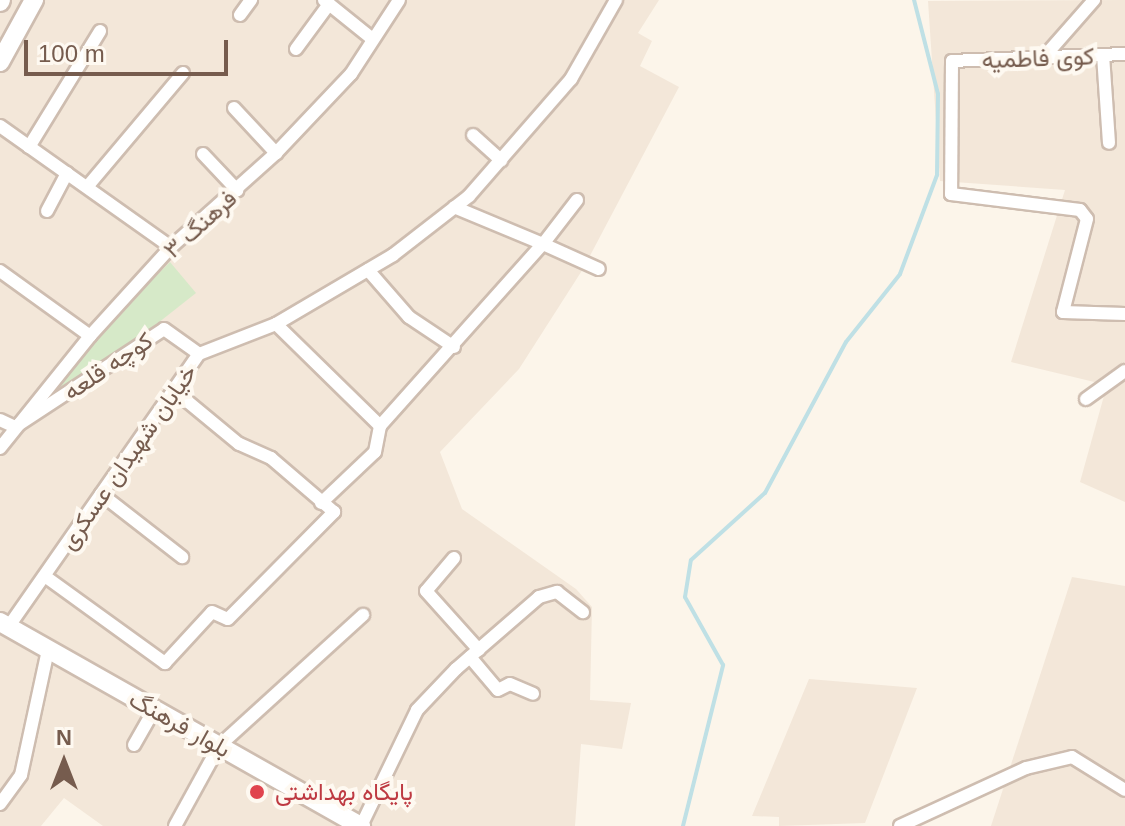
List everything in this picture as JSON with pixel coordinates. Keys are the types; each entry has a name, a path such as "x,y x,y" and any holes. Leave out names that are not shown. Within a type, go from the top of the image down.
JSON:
{"main road":[{"path":"0,62 34,0"},
{"name":"بلوار فرهنگ","path":"4,624 361,826"}],"street":[{"path":"240,15 251,0"},
{"name":"فرهنگ ۳","path":"0,448 90,336 171,247 276,153 351,74 370,37 399,0"},
{"name":"خیابان شهیدان عسکری","path":"4,624 46,577 199,354 276,324 368,270 454,207 501,160 571,79 616,0"},
{"path":"1044,57 1094,0"},
{"path":"296,49 326,2 370,37"},
{"path":"29,147 100,31"},
{"name":"کوی فاطمیه","path":"1125,54 952,61 951,194 1080,210 1087,219 1063,312 1125,314"},
{"path":"1103,55 1109,143"},
{"path":"87,187 183,73"},
{"path":"234,108 276,153"},
{"path":"0,126 171,247"},
{"path":"473,135 501,160"},
{"path":"203,154 237,190"},
{"path":"47,211 67,173"},
{"path":"321,503 375,452 380,426 454,347 577,200"},
{"path":"454,207 599,269"},
{"path":"368,270 409,317 454,347"},
{"path":"0,271 90,336"},
{"path":"276,324 380,426"},
{"name":"کوچه قلعه","path":"15,427 164,329 199,354"},
{"path":"1086,399 1125,371"},
{"path":"46,577 165,663 212,612 228,619 334,512 271,458 239,444 175,391"},
{"path":"0,420 15,427"},
{"path":"101,494 182,557"},
{"path":"454,558 426,591 475,654 498,690 510,684 533,694"},
{"path":"361,826 417,710 475,654 539,597 557,592 583,612"},
{"path":"175,826 219,746 363,615"},
{"path":"0,804 21,775 48,650"},
{"path":"134,745 154,710"},
{"path":"900,826 1026,768 1072,757 1125,790"}],"shaded area":[{"path":"0,0 659,0 638,33 652,41 640,66 679,87 583,269 519,369 440,452 462,509 576,589 592,607 590,700 631,703 622,749 581,744 575,826 103,826 64,798 41,826 0,826"},
{"path":"1125,0 1125,502 1080,482 1107,385 1011,362 1065,190 940,181 928,1"},
{"path":"1072,577 1125,586 1125,826 991,826"},
{"path":"809,679 917,688 865,823 779,826 779,817 752,816"}],"green space":[{"path":"170,262 196,293 49,409 44,402 109,323"}],"waterway":[{"path":"683,826 723,665 685,597 691,560 765,493 846,342 900,274 937,175 938,94 914,0"}],"place":[{"name":"پایگاه بهداشتی","path":"257,792"}]}
